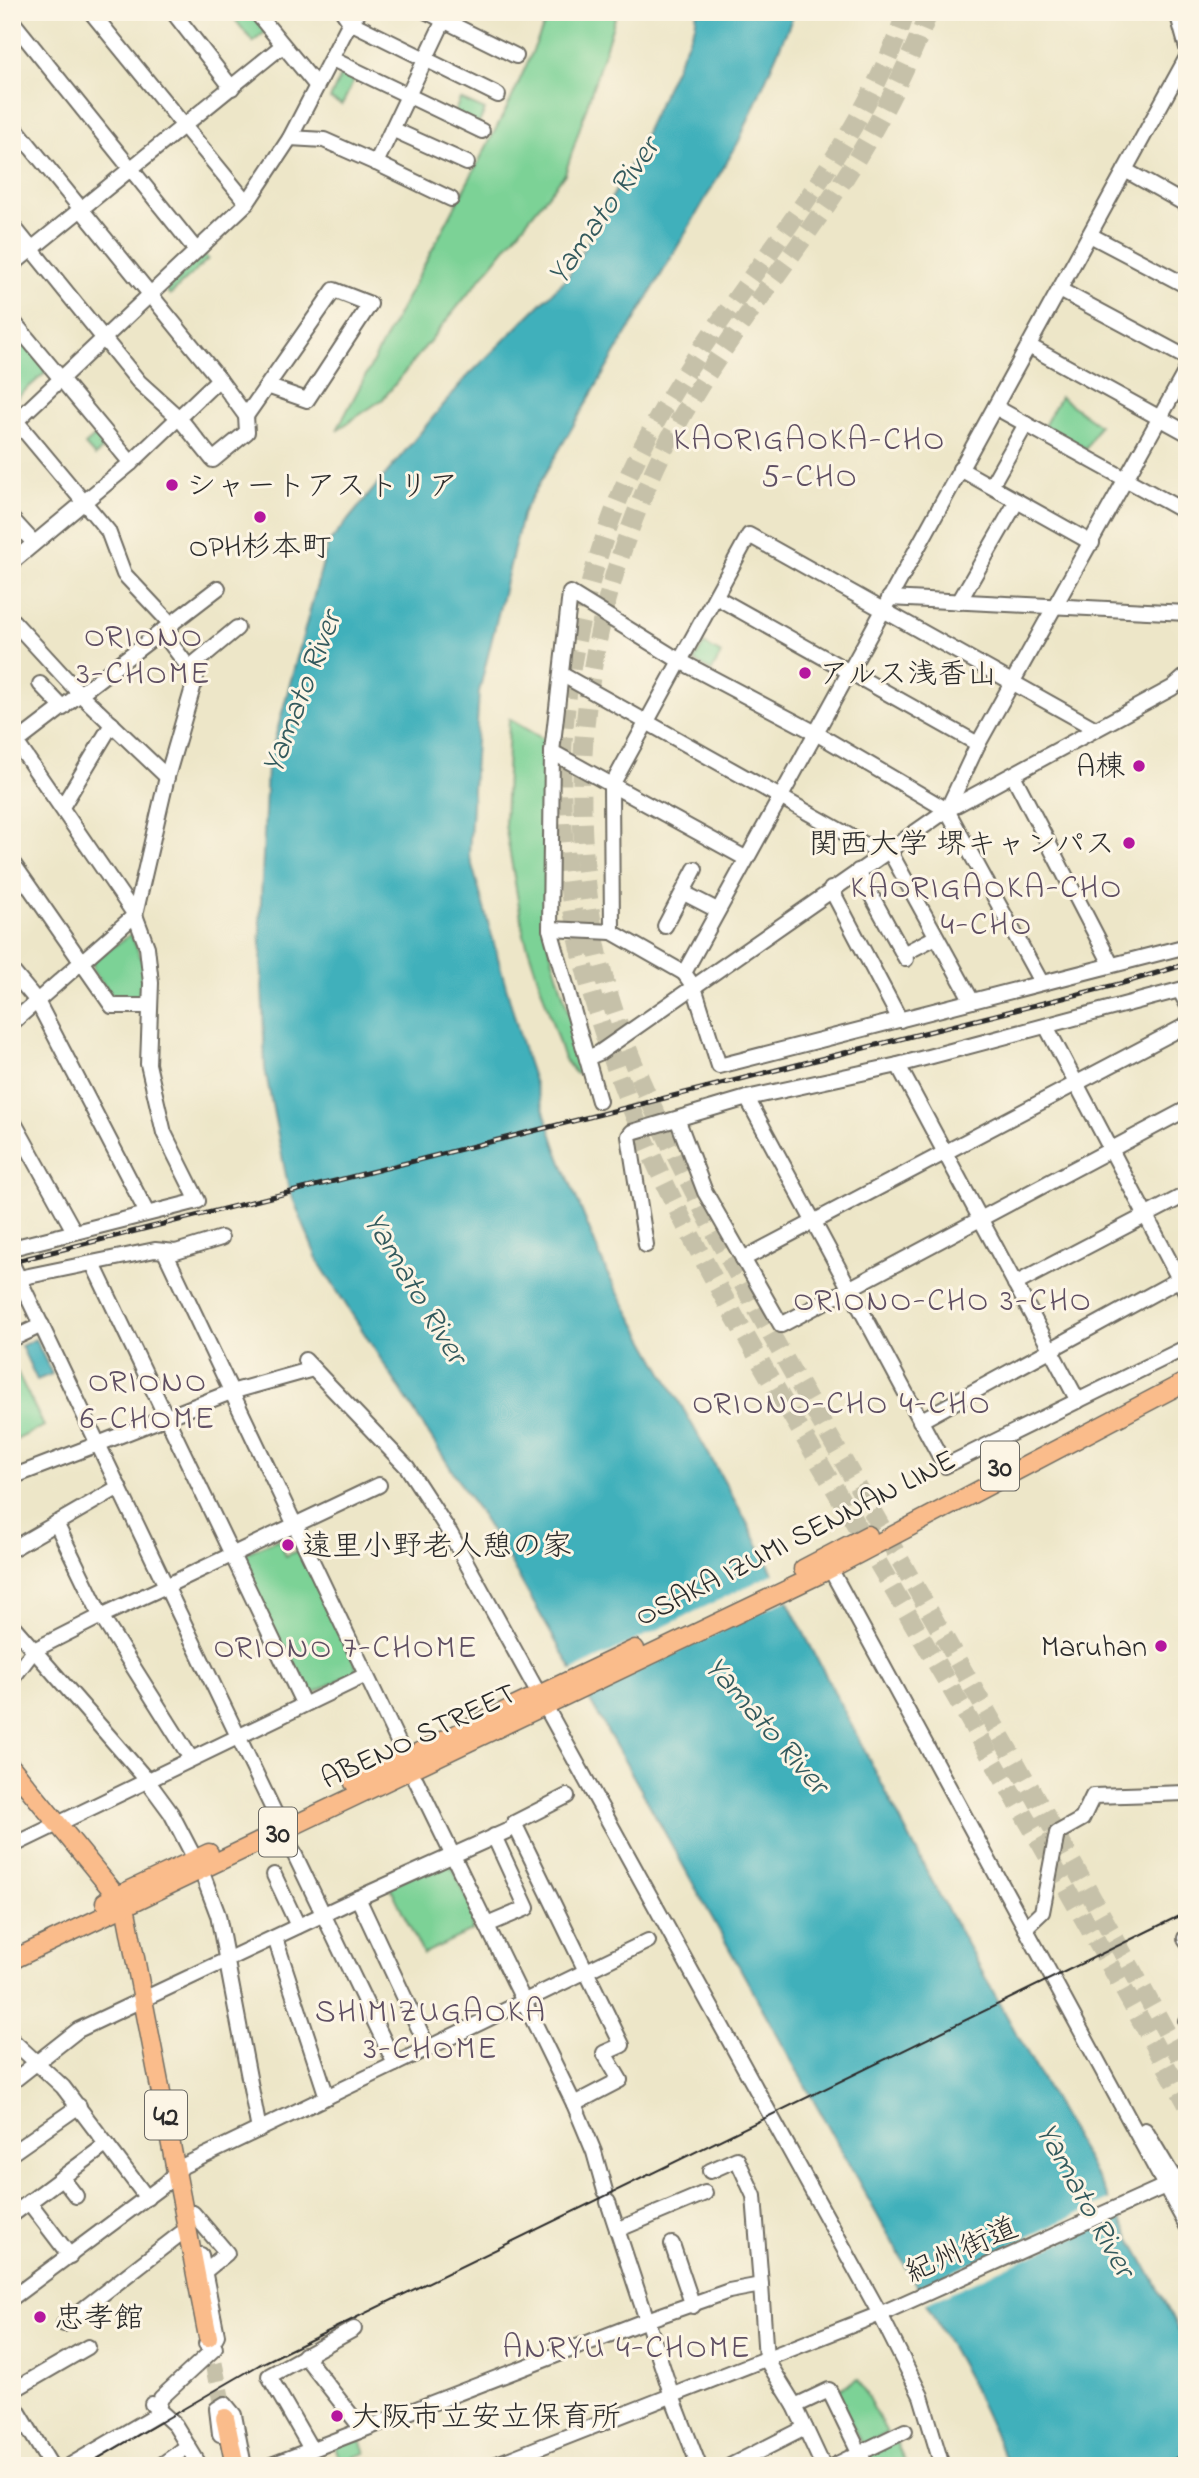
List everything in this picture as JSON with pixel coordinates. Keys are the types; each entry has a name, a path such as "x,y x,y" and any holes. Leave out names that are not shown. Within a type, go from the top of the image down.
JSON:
{"main road":[{"name":"OSAKA IZUMI SENNAN LINE","path":"824,1568 1187,1367"},
{"name":"OSAKA IZUMI SENNAN LINE","path":"548,1696 824,1568 1187,1381"},
{"name":"ABENO STREET","path":"12,1947 122,1901 548,1696"},
{"name":"42","path":"12,1768 122,1901 210,2340"},
{"name":"ABENO STREET","path":"12,1960 122,1901"},
{"path":"225,2418 235,2466"}],"street":[{"path":"91,12 247,203"},
{"path":"173,12 232,88"},
{"path":"256,12 316,85"},
{"path":"427,12 516,56"},
{"path":"1177,12 1187,48"},
{"path":"12,1023 135,915 167,777 196,677 167,629 124,573 108,531 14,421 247,203 290,138 332,59 351,16 425,60 498,95"},
{"path":"376,163 444,20"},
{"path":"12,21 196,250"},
{"path":"12,265 282,46"},
{"path":"684,973 1187,57"},
{"path":"332,59 406,97 482,131"},
{"path":"12,124 219,379 246,416 247,432 213,460 180,419 139,382 12,225"},
{"path":"393,129 467,163"},
{"path":"290,138 324,140 451,199"},
{"path":"1125,170 1187,205"},
{"path":"1090,235 1187,286"},
{"path":"246,416 334,290 370,304 307,400 267,386"},
{"path":"1060,290 1187,358"},
{"path":"12,320 131,463"},
{"path":"1029,346 1187,433"},
{"path":"947,810 978,744 1057,607 1187,369"},
{"path":"12,562 131,463 219,379"},
{"path":"995,407 1187,513"},
{"path":"991,486 1026,424"},
{"path":"960,469 1092,543"},
{"path":"959,602 1017,501"},
{"path":"12,519 34,543"},
{"path":"612,932 611,788 645,721 749,535 886,603 1013,682 1094,728"},
{"path":"12,1248 198,1201 164,1133 148,1064 150,1006 147,947 135,915 14,742 63,708 218,588"},
{"path":"599,1101 550,929 552,752 570,593 680,661 814,732 947,810 1041,982"},
{"path":"716,597 978,744"},
{"path":"886,603 959,602 1187,613"},
{"path":"12,620 80,694 167,777"},
{"path":"189,668 237,628"},
{"path":"561,674 883,853 936,937 972,1001"},
{"path":"587,1058 599,1053 947,810 1172,688 1187,675"},
{"path":"40,684 63,708"},
{"path":"62,807 112,724"},
{"path":"552,752 611,788 745,858"},
{"path":"1013,775 1111,964"},
{"path":"12,862 112,1006 150,1006"},
{"path":"665,926 695,869"},
{"path":"858,871 905,956 936,937"},
{"path":"831,889 900,1020"},
{"path":"684,893 717,910"},
{"path":"550,929 612,932 684,973 694,986 719,1066 1187,946"},
{"path":"12,971 37,1001 147,1213"},
{"path":"646,1245 629,1136 747,1098 898,1065 1046,1026 1184,994"},
{"path":"743,1259 1187,1025"},
{"path":"1046,1026 1144,1216 1183,1277 1187,1294"},
{"path":"898,1065 1078,1401"},
{"path":"747,1098 945,1466 1187,1347"},
{"path":"678,1121 705,1192 781,1325 1187,1109"},
{"path":"12,1119 74,1231"},
{"path":"1015,1284 1187,1194"},
{"path":"16,1279 155,1250 165,1252 221,1238"},
{"path":"165,1252 401,1748"},
{"path":"12,1264 16,1279 41,1325 395,2064"},
{"path":"93,1264 303,1703"},
{"path":"920,1421 1183,1277"},
{"path":"12,1339 41,1325"},
{"path":"12,1477 309,1364 407,1467 548,1696 883,2312 921,2396 942,2466"},
{"path":"12,1679 34,1650 379,1485"},
{"path":"12,1549 119,1487"},
{"path":"56,1523 101,1616 190,1758"},
{"path":"824,1568 920,1730 1125,2110 1187,2203"},
{"path":"12,1625 146,1779 171,1813 198,1865 218,1915 259,2130"},
{"path":"12,1846 303,1703 366,1675"},
{"path":"416,1780 522,2003 574,2104 594,2152 672,2396 699,2466"},
{"path":"1025,1928 1042,1912 1054,1835 1084,1817 1093,1796 1187,1793"},
{"path":"567,1796 514,1823 622,2045 604,2053 620,2080 574,2104"},
{"path":"12,2082 78,2030 322,1914 516,1827"},
{"path":"486,1925 527,1908 494,1836"},
{"path":"274,1875 298,1926"},
{"path":"358,1898 428,2048"},
{"path":"275,1938 327,2097"},
{"path":"12,2298 147,2198 177,2172 648,1941"},
{"path":"12,2040 79,2106 147,2198"},
{"path":"12,2154 79,2106"},
{"path":"12,2215 107,2144"},
{"path":"710,2171 737,2160 754,2196 770,2357 823,2466"},
{"path":"177,2172 193,2213 216,2335 207,2345 200,2339 180,2234 177,2172"},
{"path":"62,2178 76,2196"},
{"path":"1171,2182 1187,2225"},
{"name":"紀州街道","path":"492,2466 883,2312 1171,2182"},
{"path":"617,2230 705,2193"},
{"path":"29,2202 70,2256"},
{"path":"193,2213 227,2253 204,2272"},
{"path":"64,2324 180,2234"},
{"path":"672,2244 693,2306"},
{"path":"269,2466 647,2320 693,2306 729,2291 761,2285"},
{"path":"311,2449 269,2376 354,2329"},
{"path":"69,2466 156,2415 155,2406 161,2398 215,2348 210,2340"},
{"path":"51,2466 13,2401 88,2347"},
{"path":"304,2355 362,2429"},
{"path":"795,2406 829,2390 863,2459"},
{"path":"227,2466 216,2413 218,2406 225,2404 234,2415 244,2466"},
{"path":"155,2406 173,2423 200,2466"},
{"path":"730,2466 805,2428"},
{"path":"833,2466 863,2459 905,2431"},
{"path":"160,2466 188,2446"}],"green space":[{"path":"229,12 252,12 266,31 253,42"},
{"path":"550,12 617,12 565,174 383,399 337,430 510,102"},
{"path":"344,68 357,74 342,105 330,99"},
{"path":"460,99 485,110 478,125 454,114"},
{"path":"204,254 208,259 170,295 166,290"},
{"path":"12,326 44,366 45,373 12,402"},
{"path":"1060,397 1099,425 1086,449 1044,426"},
{"path":"98,434 107,445 95,456 85,445"},
{"path":"704,644 721,654 712,671 694,661"},
{"path":"509,719 548,742 545,753 545,933 586,1072 576,1074 564,1059 524,935 505,825"},
{"path":"131,934 145,967 143,1002 116,1000 93,971 93,961"},
{"path":"17,1372 44,1426 12,1442 12,1374"},
{"path":"278,1539 286,1556 301,1549 356,1665 356,1671 309,1696 304,1694 240,1560 241,1555"},
{"path":"442,1861 451,1864 478,1922 471,1926 473,1930 423,1954 390,1886"},
{"path":"858,2379 887,2433 862,2445 835,2390"},
{"path":"359,2434 366,2453 341,2462 334,2444"},
{"path":"895,2440 907,2466 869,2466 866,2454"}],"water":[{"name":"Yamato River","path":"697,12 795,12 739,141 523,512 479,692 469,854 524,1051 558,1153 607,1273 744,1517 936,1889 1151,2275 1187,2347 1187,2466 1009,2466 971,2384 644,1795 505,1553 318,1261 288,1186 265,1069 260,922 267,768 328,544 464,380 567,278 630,165 695,26"},
{"path":"35,1339 52,1374 37,1380 21,1346"}],"pier":[{"path":"777,1572 790,1598 584,1697 570,1672"},
{"path":"1111,2199 1119,2216 927,2303 922,2303 914,2289"}],"tunnel":[{"path":"906,12 879,79 844,142 682,379 646,441 616,506 574,654 562,792 575,924 610,1050 660,1174 723,1296 1029,1823 1187,2104"},
{"path":"929,12 870,137 827,205 707,375 680,420 662,454 626,540 610,589 589,691 582,795 589,898 604,978 623,1036 658,1120 701,1206 770,1333 1187,2070"},
{"path":"208,2337 225,2418"}],"tram line":[{"path":"85,2466 259,2365 1187,1912"}],"railway":[{"path":"12,1262 1123,983 1187,964"},
{"path":"1163,2466 1187,2454"}],"place":[{"name":"シャートアストリア","path":"172,485"},
{"name":"OPH杉本町","path":"260,517"},
{"name":"アルス浅香山","path":"805,673"},
{"name":"A棟","path":"1139,766"},
{"name":"関西大学 堺キャンパス","path":"1129,843"},
{"name":"遠里小野老人憩の家","path":"288,1545"},
{"name":"Maruhan","path":"1161,1646"},
{"name":"忠孝館","path":"40,2317"},
{"name":"大阪市立安立保育所","path":"337,2416"}],"district":[{"name":"KAORIGAOKA-CHO 5-CHO","path":"810,456"},
{"name":"ORIONO 3-CHOME","path":"144,654"},
{"name":"KAORIGAOKA-CHO 4-CHO","path":"987,904"},
{"name":"ORIONO-CHO 3-CHO","path":"943,1299"},
{"name":"ORIONO 6-CHOME","path":"148,1398"},
{"name":"ORIONO-CHO 4-CHO","path":"842,1402"},
{"name":"ORIONO 7-CHOME","path":"346,1646"},
{"name":"SHIMIZUGAOKA 3-CHOME","path":"431,2028"},
{"name":"ANRYU 4-CHOME","path":"627,2346"}]}
